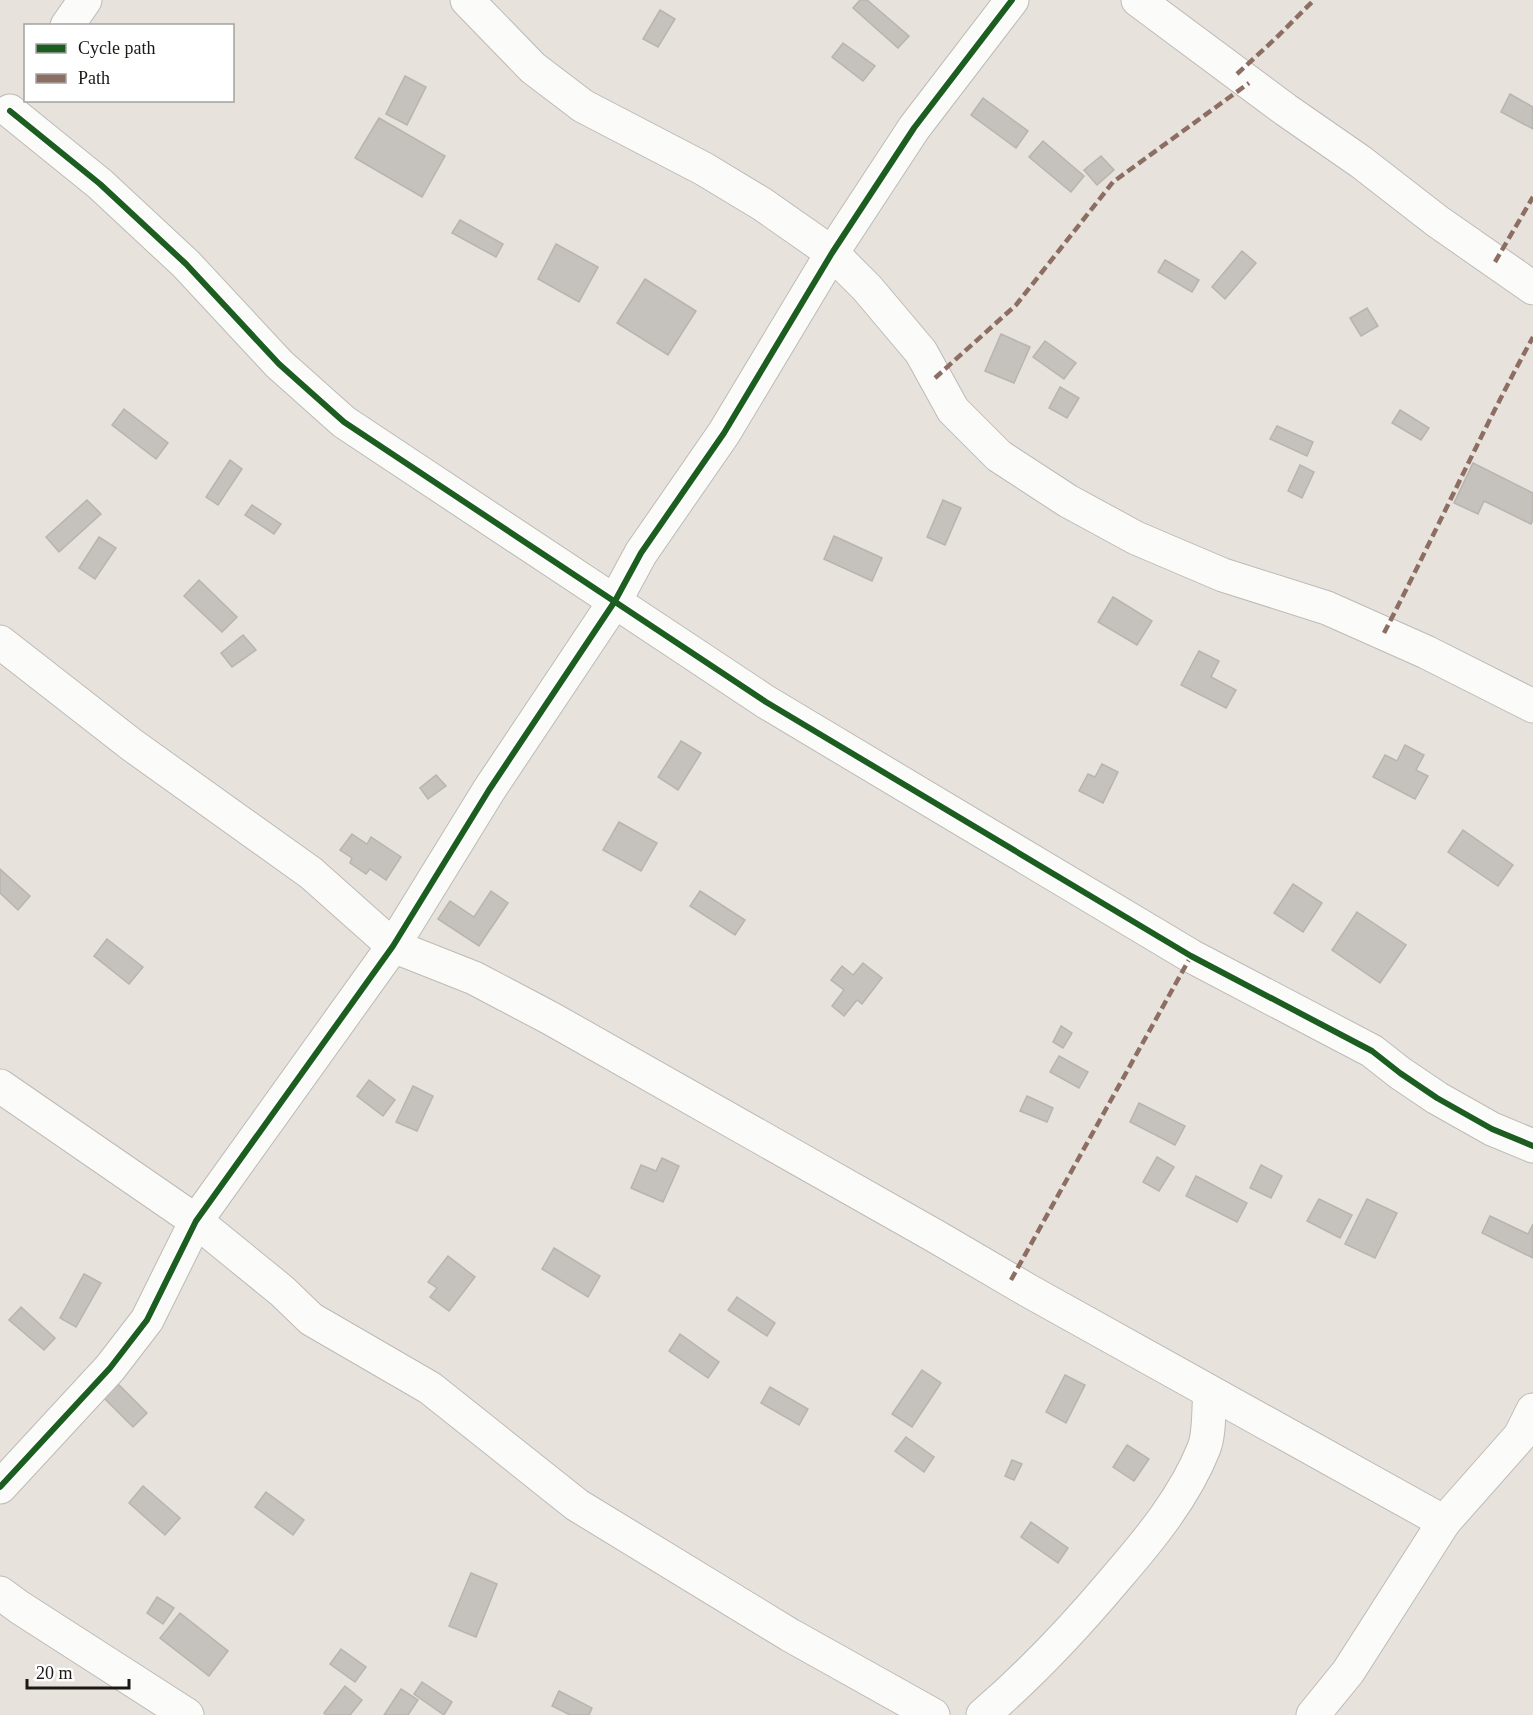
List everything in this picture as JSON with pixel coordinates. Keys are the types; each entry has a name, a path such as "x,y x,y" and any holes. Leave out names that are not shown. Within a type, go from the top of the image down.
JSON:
{"street":[{"path":"69,24 85,0"},
{"path":"467,0 533,68 582,106 704,170 762,204 832,254 867,288 921,352 953,410 999,456 1068,501 1136,538 1223,575 1327,608 1426,652 1533,706"},
{"path":"0,1486 110,1368 147,1320 196,1221 393,946 489,790 615,601 641,553 724,433 832,254 914,128 1012,0"},
{"path":"1138,0 1286,110 1361,162 1437,221 1533,288"},
{"path":"10,105 186,264 279,364 344,422 766,702 1191,956 1372,1051 1437,1098 1492,1129 1533,1146"},
{"path":"0,642 132,745 311,873 393,946 474,978 550,1018 1210,1394 1444,1522"},
{"path":"0,1086 196,1221 282,1291 311,1319 430,1388 577,1504 790,1635 933,1715"},
{"path":"983,1715 1082,1620 1166,1515 1205,1445 1210,1394"},
{"path":"1313,1715 1348,1672 1444,1522 1520,1436 1533,1410"},
{"path":"0,1593 187,1715"}],"building":[{"path":"860,0 867,0 909,36 898,48 853,8"},
{"path":"660,10 675,19 658,47 643,39"},
{"path":"843,43 875,66 863,81 832,57"},
{"path":"405,76 426,87 407,125 386,114"},
{"path":"1510,94 1533,107 1533,129 1501,112"},
{"path":"983,98 1028,131 1016,148 971,115"},
{"path":"379,118 445,156 422,197 355,158"},
{"path":"1043,141 1084,176 1071,192 1029,157"},
{"path":"1101,156 1114,170 1097,185 1084,170"},
{"path":"460,220 503,244 496,257 452,233"},
{"path":"556,244 598,267 579,302 538,279"},
{"path":"1242,251 1256,263 1225,299 1212,287"},
{"path":"1165,260 1199,280 1192,292 1158,272"},
{"path":"645,279 696,311 668,355 617,323"},
{"path":"1367,308 1378,326 1361,336 1350,318"},
{"path":"1001,334 1030,347 1014,383 985,371"},
{"path":"1045,341 1076,363 1064,379 1033,357"},
{"path":"1060,387 1079,398 1067,418 1049,408"},
{"path":"124,409 168,443 156,459 112,425"},
{"path":"1400,410 1429,428 1421,440 1392,423"},
{"path":"1277,426 1313,442 1307,456 1270,439"},
{"path":"230,460 242,469 218,505 206,497"},
{"path":"1473,463 1533,493 1531,524 1484,501 1478,514 1454,503"},
{"path":"1300,465 1314,472 1302,498 1288,491"},
{"path":"87,500 101,514 59,552 46,537"},
{"path":"943,500 961,508 945,545 927,537"},
{"path":"252,505 281,524 274,534 245,515"},
{"path":"834,536 882,558 872,581 824,559"},
{"path":"99,537 116,548 95,579 79,568"},
{"path":"199,580 237,617 222,632 184,596"},
{"path":"1113,597 1152,621 1137,645 1098,622"},
{"path":"243,635 256,650 232,667 221,653"},
{"path":"1199,651 1219,661 1211,677 1236,690 1226,708 1181,685"},
{"path":"681,741 701,753 678,790 658,777"},
{"path":"1405,745 1424,755 1416,770 1428,776 1415,799 1373,777 1385,755 1397,761"},
{"path":"1102,764 1118,772 1103,803 1079,791 1088,774 1095,777"},
{"path":"436,775 446,786 428,799 420,788"},
{"path":"619,822 657,843 641,871 603,850"},
{"path":"1463,830 1513,865 1498,886 1448,852"},
{"path":"352,834 367,844 371,837 401,857 386,880 370,869 366,874 350,863 352,858 340,850"},
{"path":"0,869 30,896 18,910 0,893"},
{"path":"1293,884 1322,903 1303,932 1274,913"},
{"path":"491,891 508,903 479,946 438,919 450,901 474,917"},
{"path":"700,891 745,920 735,935 690,906"},
{"path":"1357,912 1406,945 1380,983 1332,950"},
{"path":"107,939 143,967 129,984 94,956"},
{"path":"863,963 882,978 862,1004 857,1000 844,1016 832,1006 844,990 831,980 842,966 853,975"},
{"path":"1061,1026 1072,1033 1063,1048 1053,1042"},
{"path":"1059,1056 1088,1072 1079,1088 1050,1072"},
{"path":"369,1080 395,1100 383,1116 357,1096"},
{"path":"413,1086 433,1096 417,1131 396,1122"},
{"path":"1027,1096 1053,1108 1047,1122 1020,1111"},
{"path":"1139,1103 1185,1126 1175,1145 1130,1122"},
{"path":"1157,1157 1174,1167 1159,1191 1143,1182"},
{"path":"662,1158 679,1166 663,1202 631,1188 641,1165 656,1171"},
{"path":"1261,1165 1282,1176 1271,1198 1250,1188"},
{"path":"1196,1176 1247,1203 1237,1222 1186,1196"},
{"path":"1319,1199 1352,1215 1340,1238 1307,1221"},
{"path":"1367,1199 1397,1213 1375,1258 1345,1244"},
{"path":"1490,1216 1528,1234 1533,1224 1533,1258 1482,1233"},
{"path":"554,1248 600,1276 588,1297 542,1269"},
{"path":"448,1256 475,1277 449,1311 430,1297 437,1288 428,1282"},
{"path":"84,1274 101,1283 76,1327 60,1318"},
{"path":"737,1297 775,1323 767,1336 728,1310"},
{"path":"21,1307 55,1338 44,1350 9,1320"},
{"path":"680,1334 719,1362 708,1378 669,1351"},
{"path":"922,1370 941,1383 912,1427 892,1414"},
{"path":"1065,1375 1085,1385 1066,1423 1046,1412"},
{"path":"115,1381 147,1413 133,1427 101,1395"},
{"path":"770,1387 808,1409 799,1425 761,1403"},
{"path":"906,1437 934,1457 924,1472 895,1451"},
{"path":"1127,1445 1149,1459 1134,1481 1113,1467"},
{"path":"1012,1460 1022,1464 1014,1480 1005,1476"},
{"path":"143,1486 180,1518 165,1535 129,1503"},
{"path":"266,1492 304,1520 293,1535 255,1507"},
{"path":"1031,1522 1068,1548 1058,1563 1021,1537"},
{"path":"471,1573 497,1584 476,1637 449,1626"},
{"path":"157,1597 174,1608 163,1624 147,1613"},
{"path":"180,1613 228,1651 209,1676 160,1638"},
{"path":"341,1649 366,1667 355,1682 330,1664"},
{"path":"422,1682 452,1702 444,1715 414,1694"},
{"path":"345,1686 362,1700 350,1715 326,1715 324,1713"},
{"path":"401,1689 418,1700 408,1715 384,1715"},
{"path":"559,1691 592,1708 589,1715 570,1715 552,1706"}],"marked path":[{"path":"1237,74 1314,0"},
{"path":"935,378 1016,305 1113,182 1249,83"},
{"path":"1495,262 1533,197"},
{"path":"1384,633 1533,337"},
{"path":"1011,1280 1191,956"}],"cycle path":[{"path":"0,1487 110,1368 147,1320 196,1221 393,946 489,790 615,601 641,553 724,433 832,253 914,128 1012,0"},
{"path":"10,111 100,184 186,264 279,364 344,422 766,702 1191,956 1372,1051 1437,1098 1492,1129 1533,1146"}]}
